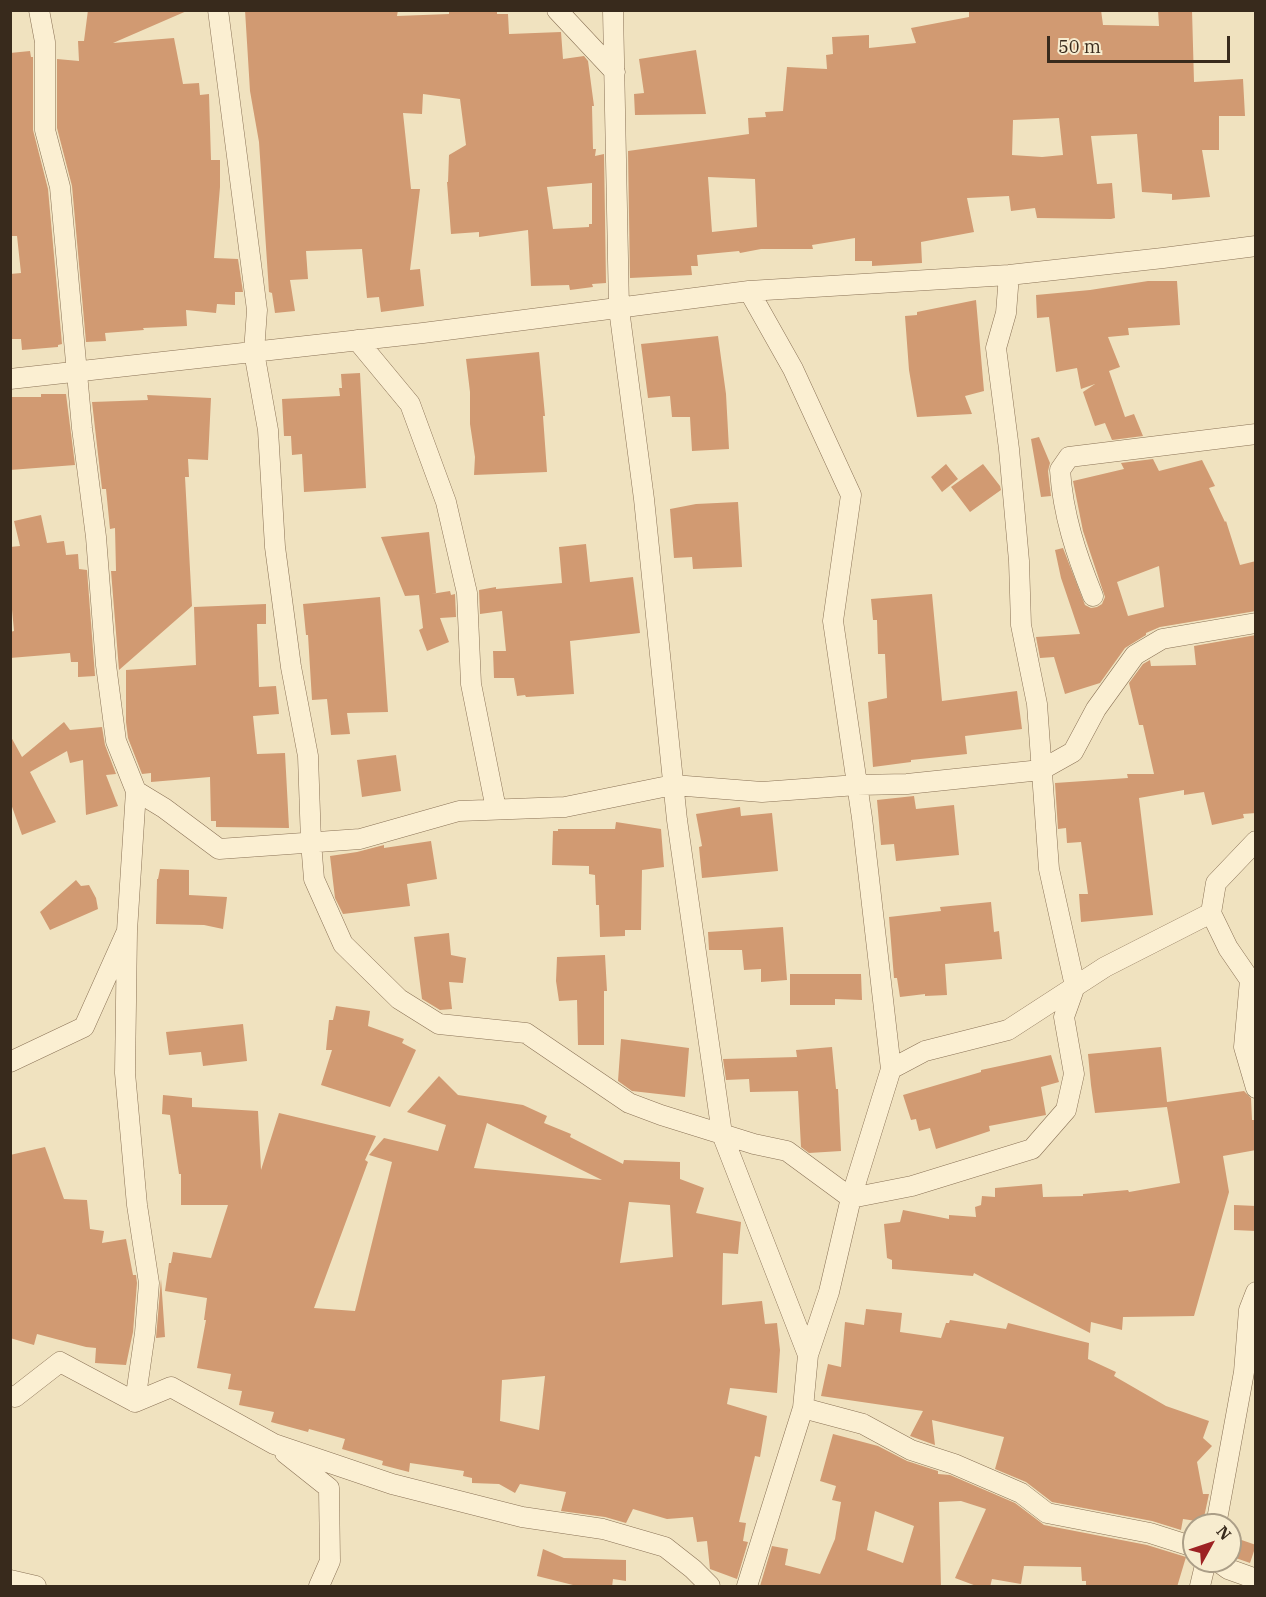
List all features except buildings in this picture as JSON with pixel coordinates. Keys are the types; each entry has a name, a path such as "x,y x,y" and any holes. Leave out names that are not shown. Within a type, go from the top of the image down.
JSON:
{"street":[{"path":"39,10 45,42 45,130 60,187 68,283 79,371 82,428 96,537 106,665 116,741 136,791 127,931 124,1073 137,1205 149,1283 145,1333 135,1402"},
{"path":"218,10 257,310 254,352 268,430 275,547 288,645 308,756 310,842 314,879 343,944 399,999 439,1024 526,1034 629,1103 722,1134 787,1151 851,1198 912,1186 1032,1149 1066,1110 1074,1074 1064,1017 1076,986 1049,869 1037,704 1021,626 1019,561 1009,449 996,348 1006,313 1009,275"},
{"path":"557,10 615,72"},
{"path":"614,10 619,309 644,499 673,785 722,1134 808,1356"},
{"path":"10,379 619,309 749,291 1009,275 1256,246"},
{"path":"747,1587 803,1408 808,1356 829,1292 851,1198 891,1069 857,785 833,621 851,495 793,369 749,291"},
{"path":"357,340 410,404 446,502 467,593 471,684 496,809"},
{"path":"1093,596 1071,538 1062,500 1060,470 1069,457 1256,434"},
{"path":"136,791 164,808 219,849 360,839 459,811 566,807 673,785 762,792 907,784 1041,770 1073,752 1096,709 1135,655 1162,639 1256,622"},
{"path":"1256,841 1216,883 1211,913 1228,948 1253,982 1244,1047 1256,1088"},
{"path":"891,1069 926,1052 1008,1030 1105,967 1211,913"},
{"path":"10,1062 84,1027 127,931"},
{"path":"1218,1513 1244,1372 1249,1310 1256,1292"},
{"path":"10,1396 15,1397 60,1362 135,1402"},
{"path":"135,1402 171,1387 274,1444 328,1488 330,1561 319,1587"},
{"path":"803,1408 863,1424 911,1450 954,1464 1021,1493 1047,1513 1150,1533 1182,1543"},
{"path":"274,1444 392,1484 522,1517 603,1529 665,1548 693,1569 710,1587"},
{"path":"1239,1573 1256,1579"},
{"path":"10,1580 36,1587"}]}
